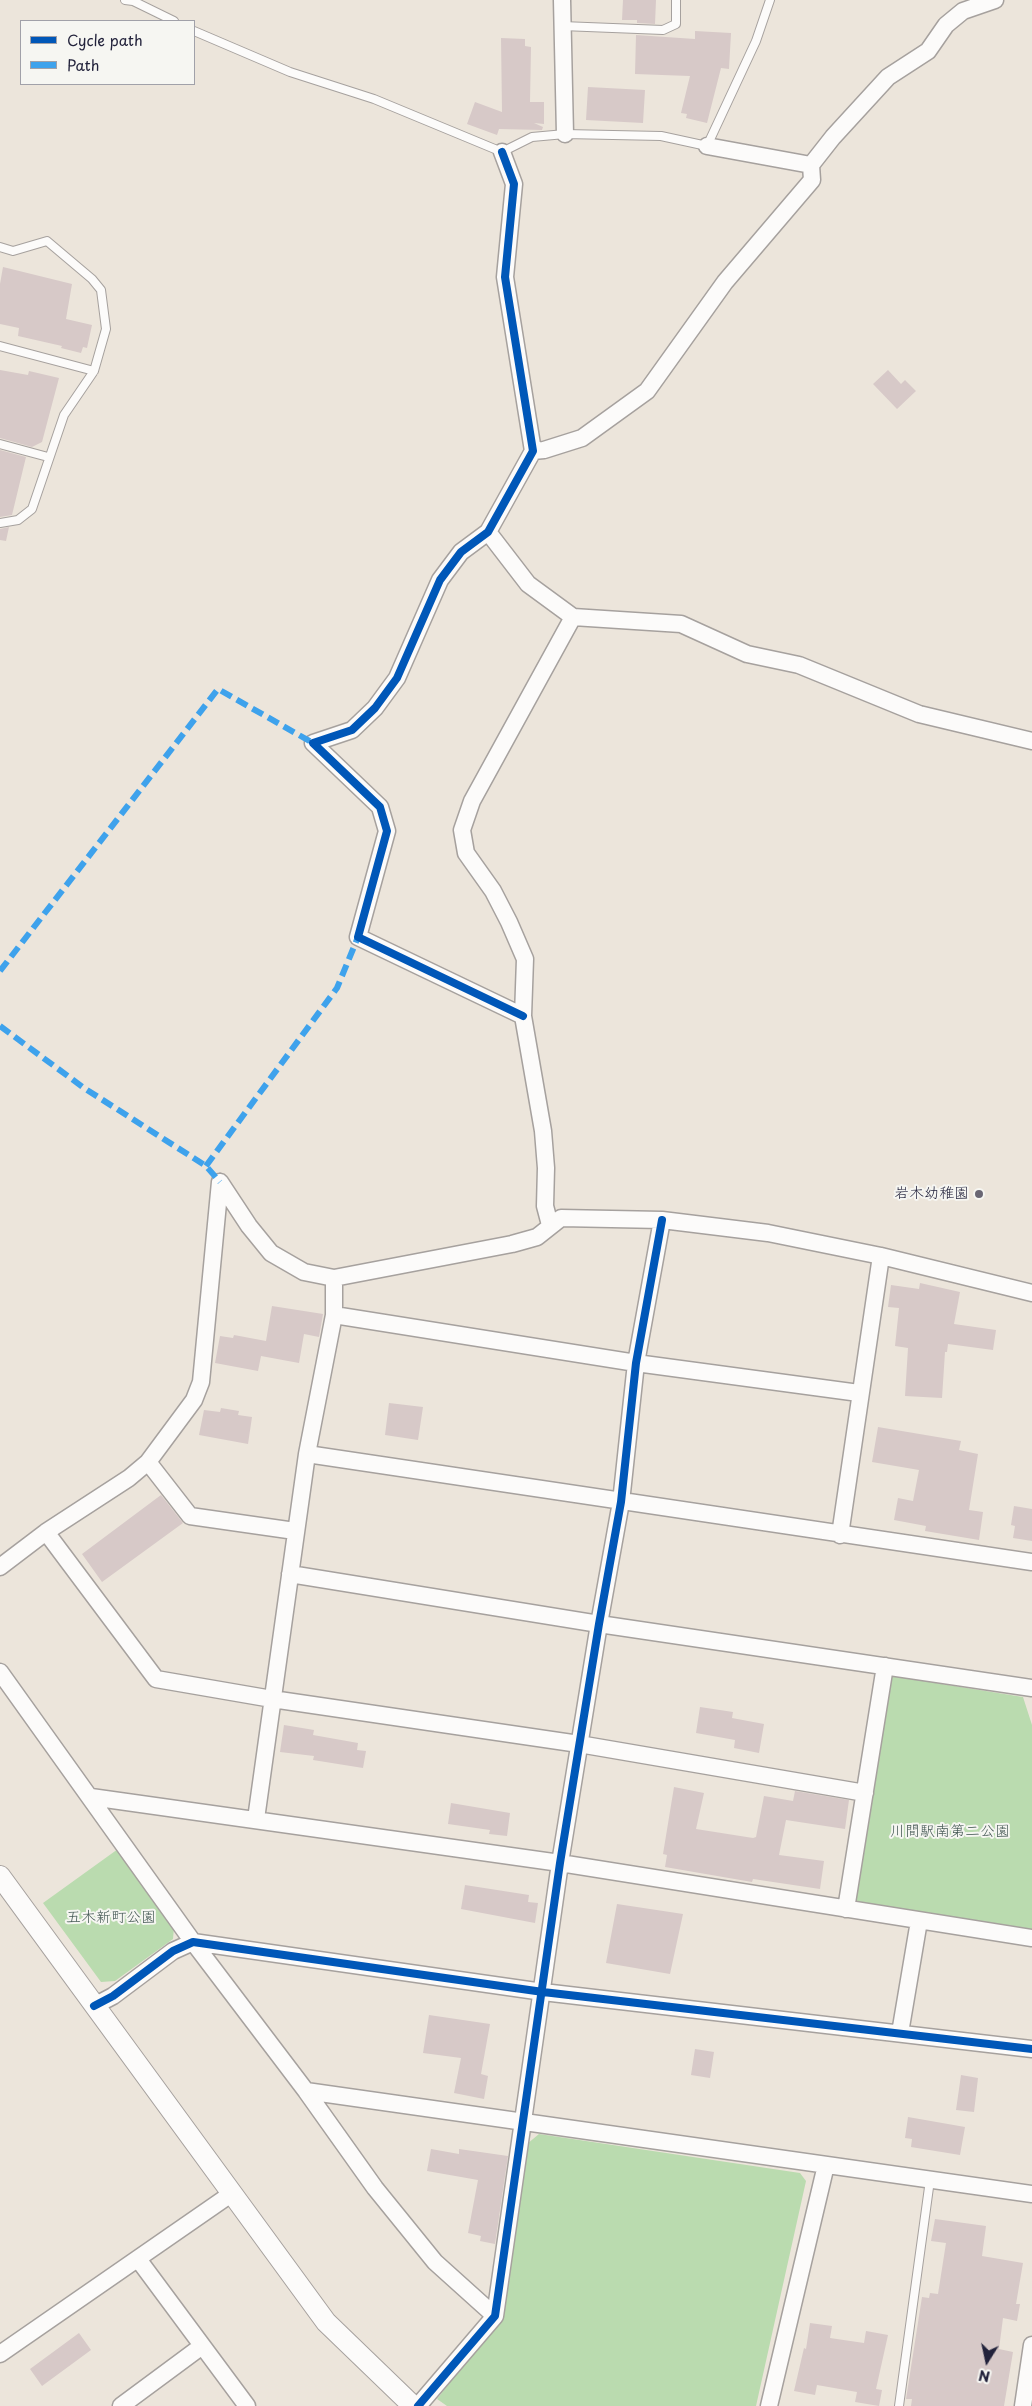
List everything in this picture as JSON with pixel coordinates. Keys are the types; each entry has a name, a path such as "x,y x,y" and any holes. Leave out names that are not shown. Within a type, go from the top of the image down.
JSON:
{"street":[{"path":"562,0 564,134"},
{"path":"533,450 544,450 582,438 647,391 725,282 812,180 811,165 833,137 888,77 928,51 946,25 963,10 995,0"},
{"path":"707,146 811,165"},
{"path":"502,152 514,184 505,277 533,450 488,532 462,552 440,580 397,678 375,708 352,730 313,743 380,808 387,831 358,937 523,1016"},
{"path":"488,532 528,584 573,617 681,624 747,654 799,666 919,714 1032,741"},
{"path":"550,1225 545,1206 546,1168 543,1131 523,1016 525,959 509,922 492,891 466,853 462,830 472,801 573,617"},
{"path":"0,1567 46,1532 95,1501 148,1462 194,1400 201,1382 220,1182 249,1226 271,1253 304,1272 334,1278 512,1244 537,1237 550,1225 562,1218 662,1220 768,1233 881,1256 1032,1293"},
{"path":"418,2406 495,2316 560,1863 598,1624 621,1502 636,1363 662,1220"},
{"path":"840,1535 859,1394 881,1256"},
{"path":"256,1819 295,1531 307,1454 334,1315 334,1278"},
{"path":"334,1315 636,1363 859,1394"},
{"path":"307,1454 840,1535 1032,1562"},
{"path":"148,1462 190,1516 295,1531"},
{"path":"46,1532 156,1679 272,1699 579,1744 865,1792"},
{"path":"290,1574 598,1624 1032,1689"},
{"path":"846,1909 885,1666"},
{"path":"0,1672 91,1796 193,1942 306,2091 375,2188 435,2262 495,2316"},
{"path":"91,1796 560,1863 1032,1938"},
{"path":"0,1876 326,2322 413,2406"},
{"path":"900,2033 918,1921"},
{"path":"94,2006 113,1996 173,1951 193,1942 543,1992 1032,2049"},
{"path":"306,2091 1032,2194"},
{"path":"773,2405 826,2165"},
{"path":"0,2354 231,2194"},
{"path":"138,2259 247,2406"},
{"path":"1023,2406 1032,2345"},
{"path":"121,2406 202,2346"}],"lane":[{"path":"125,0 134,1 172,20"},
{"path":"562,26 663,30 676,24 676,0"},
{"path":"195,31 290,72 374,99 502,152 532,137 564,134 660,136 707,146 756,40 770,0"},
{"path":"0,247 13,251 47,241 92,279 101,290 106,329 94,371 64,415 48,457 32,509 18,520 0,523"},
{"path":"0,346 94,371"},
{"path":"0,444 48,457"},
{"path":"899,2406 930,2180"}],"green space":[{"name":"川間駅南第二公園","path":"892,1676 1023,1697 1032,1725 1032,1929 855,1903"},
{"name":"五木新町公園","path":"118,1849 174,1927 173,1939 115,1981 101,1982 43,1903"},
{"path":"539,2134 800,2173 806,2181 756,2406 447,2406 437,2399 504,2313 527,2144"}],"building":[{"path":"623,0 656,0 655,24 637,23 637,20 622,20"},
{"path":"695,31 731,33 729,69 721,68 707,123 686,118 687,114 681,113 690,76 635,74 636,35 695,39"},
{"path":"501,38 525,39 525,46 531,47 530,102 544,102 544,124 534,123 543,127 542,130 499,129 497,135 467,124 475,102 502,112"},
{"path":"588,87 645,90 643,123 586,120"},
{"path":"3,267 72,284 66,319 92,325 87,348 83,347 81,353 61,348 62,346 18,336 19,328 0,324 0,284"},
{"path":"0,370 28,375 29,371 59,378 42,442 32,447 0,438"},
{"path":"888,370 901,384 905,380 916,391 897,409 873,384"},
{"path":"0,450 26,457 12,515 0,517"},
{"path":"9,527 6,541 0,540 0,529"},
{"path":"920,1283 960,1292 954,1324 996,1330 993,1350 948,1344 947,1352 945,1352 942,1398 905,1396 908,1348 895,1346 899,1308 888,1307 891,1285 919,1289"},
{"path":"272,1306 323,1314 319,1337 304,1334 299,1363 261,1356 258,1371 215,1363 220,1336 233,1338 234,1335 266,1341"},
{"path":"389,1403 423,1407 418,1440 385,1435"},
{"path":"221,1408 239,1411 238,1415 252,1417 248,1444 199,1435 204,1410 220,1412"},
{"path":"878,1427 961,1441 959,1450 978,1454 969,1510 983,1512 979,1540 925,1531 926,1526 894,1520 898,1498 913,1501 919,1470 872,1462"},
{"path":"161,1495 183,1523 102,1582 82,1554"},
{"path":"1014,1506 1032,1509 1032,1541 1013,1538 1015,1526 1011,1525"},
{"path":"700,1707 733,1712 732,1718 764,1724 759,1753 734,1748 735,1740 696,1733"},
{"path":"284,1725 314,1730 313,1735 358,1743 357,1750 366,1751 363,1768 313,1760 314,1756 280,1752"},
{"path":"674,1787 704,1793 696,1829 753,1838 756,1837 764,1796 793,1801 795,1791 849,1800 845,1829 786,1820 779,1855 824,1861 820,1889 753,1879 752,1882 665,1867 667,1855 663,1854"},
{"path":"451,1803 510,1813 507,1836 489,1834 490,1830 448,1824"},
{"path":"465,1885 529,1895 528,1902 538,1903 535,1923 461,1909"},
{"path":"617,1904 683,1914 670,1974 606,1963"},
{"path":"429,2015 490,2024 481,2074 488,2076 484,2099 454,2093 461,2058 423,2053"},
{"path":"695,2049 714,2052 710,2078 691,2075"},
{"path":"961,2075 978,2078 974,2112 956,2110"},
{"path":"908,2117 965,2127 960,2155 911,2147 912,2139 905,2138"},
{"path":"431,2149 459,2154 459,2149 508,2156 495,2244 480,2241 481,2236 468,2233 478,2180 427,2171"},
{"path":"935,2219 986,2226 982,2256 1023,2263 1016,2304 1020,2304 1017,2321 1003,2318 999,2349 1013,2352 1004,2406 911,2406 912,2399 906,2399 922,2297 929,2298 930,2293 938,2294 946,2243 931,2241"},
{"path":"810,2323 832,2326 830,2338 864,2343 866,2331 888,2335 876,2389 882,2390 879,2406 855,2402 857,2392 817,2385 815,2395 794,2391 804,2348 806,2349"},
{"path":"79,2333 91,2350 42,2386 30,2369"}],"marked path":[{"path":"0,971 218,689 313,743"},
{"path":"206,1166 337,988 358,937"},
{"path":"0,1026 84,1088 206,1166 220,1182"}],"cycle path":[{"path":"502,152 514,184 505,277 533,451 488,532 461,552 440,580 397,678 375,708 352,730 313,743 380,807 387,831 358,937 523,1016"},
{"path":"418,2406 495,2316 560,1863 621,1502 636,1363 662,1220"},
{"path":"94,2006 113,1996 173,1951 193,1942 543,1992 1032,2049"}],"place":[{"name":"岩木幼稚園","path":"979,1194"}]}
